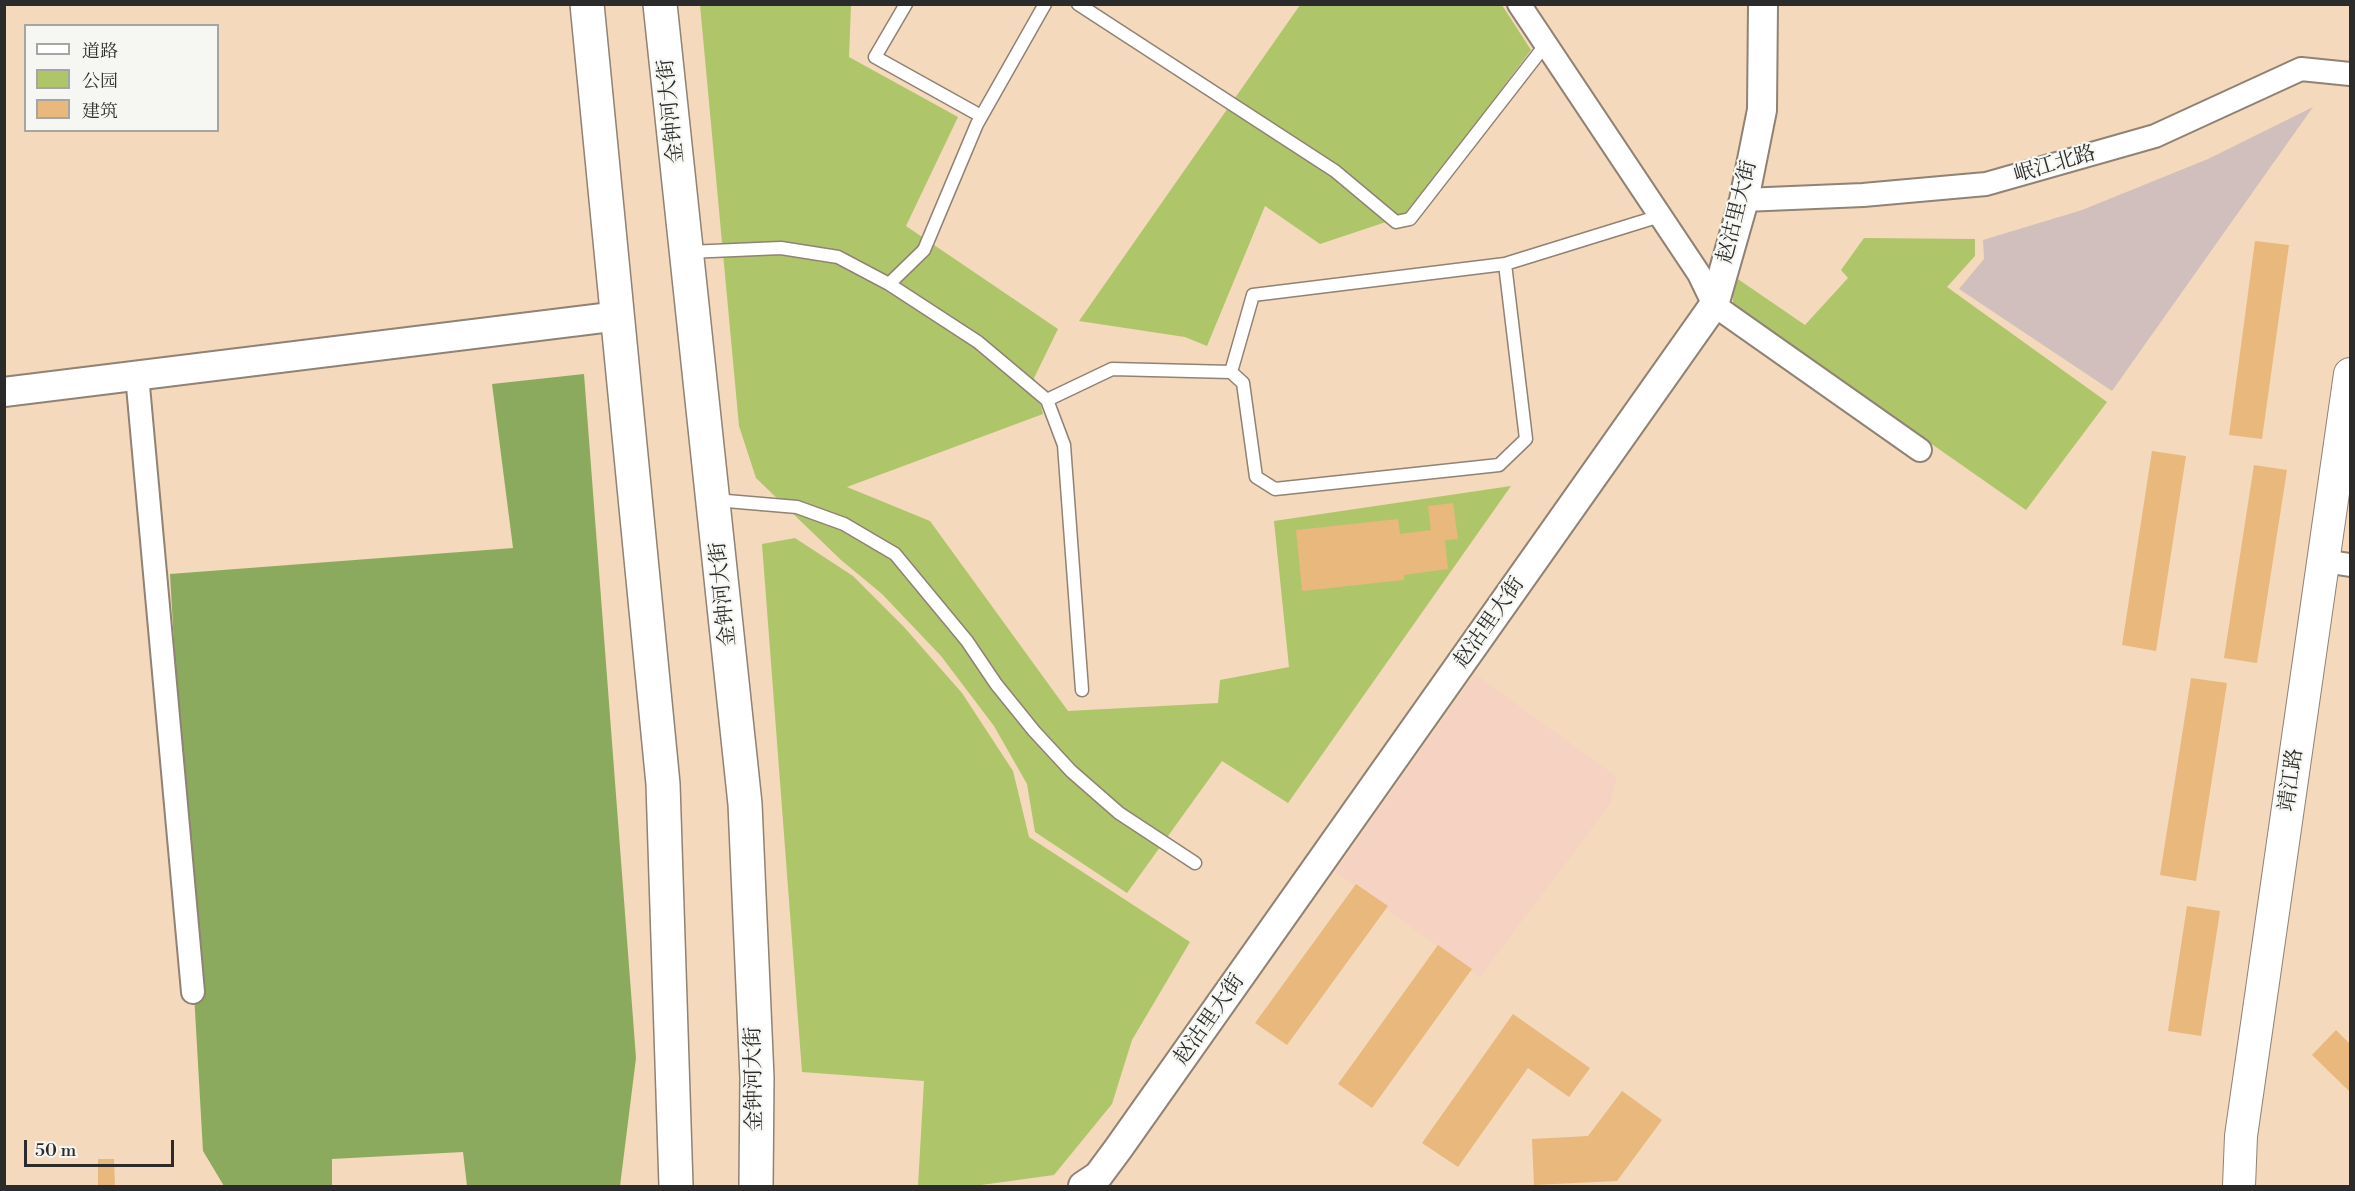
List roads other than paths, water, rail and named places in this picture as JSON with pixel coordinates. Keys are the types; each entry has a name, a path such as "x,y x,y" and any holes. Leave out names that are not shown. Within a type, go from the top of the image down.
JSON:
{"main road":[{"path":"587,4 663,784 676,1186"},
{"name":"金钟河大街","path":"660,4 746,804 756,1078 756,1186"},
{"name":"靖江路","path":"2255,1186 2256,1145 2339,563 2350,374"},
{"name":"靖江路","path":"2239,1186 2241,1136 2339,563 2350,513"}],"street":[{"path":"1519,4 1699,274 1714,305 1920,450"},
{"name":"赵沽里大街","path":"1094,1183 1714,305 1744,200 1762,110 1763,4"},
{"name":"岷江北路","path":"1744,200 1863,195 1986,184 2155,136 2301,69 2350,74"},
{"path":"4,392 619,316"},
{"path":"137,375 193,992"}],"lane":[{"path":"906,4 875,57 981,116"},
{"path":"889,284 924,250 981,116 1045,4"},
{"path":"1078,4 1335,171 1396,222 1410,219 1545,44"},
{"path":"1231,372 1253,295 1504,264 1660,216"},
{"path":"687,252 781,248 837,257 889,284 978,342 1047,400 1064,445 1082,690"},
{"path":"1047,400 1112,369 1231,372 1243,383 1256,477 1275,489 1499,465 1527,439 1504,264"},
{"path":"714,500 797,507 844,524 895,554 967,641 996,684 1034,732 1071,771 1119,813 1195,864"}]}
